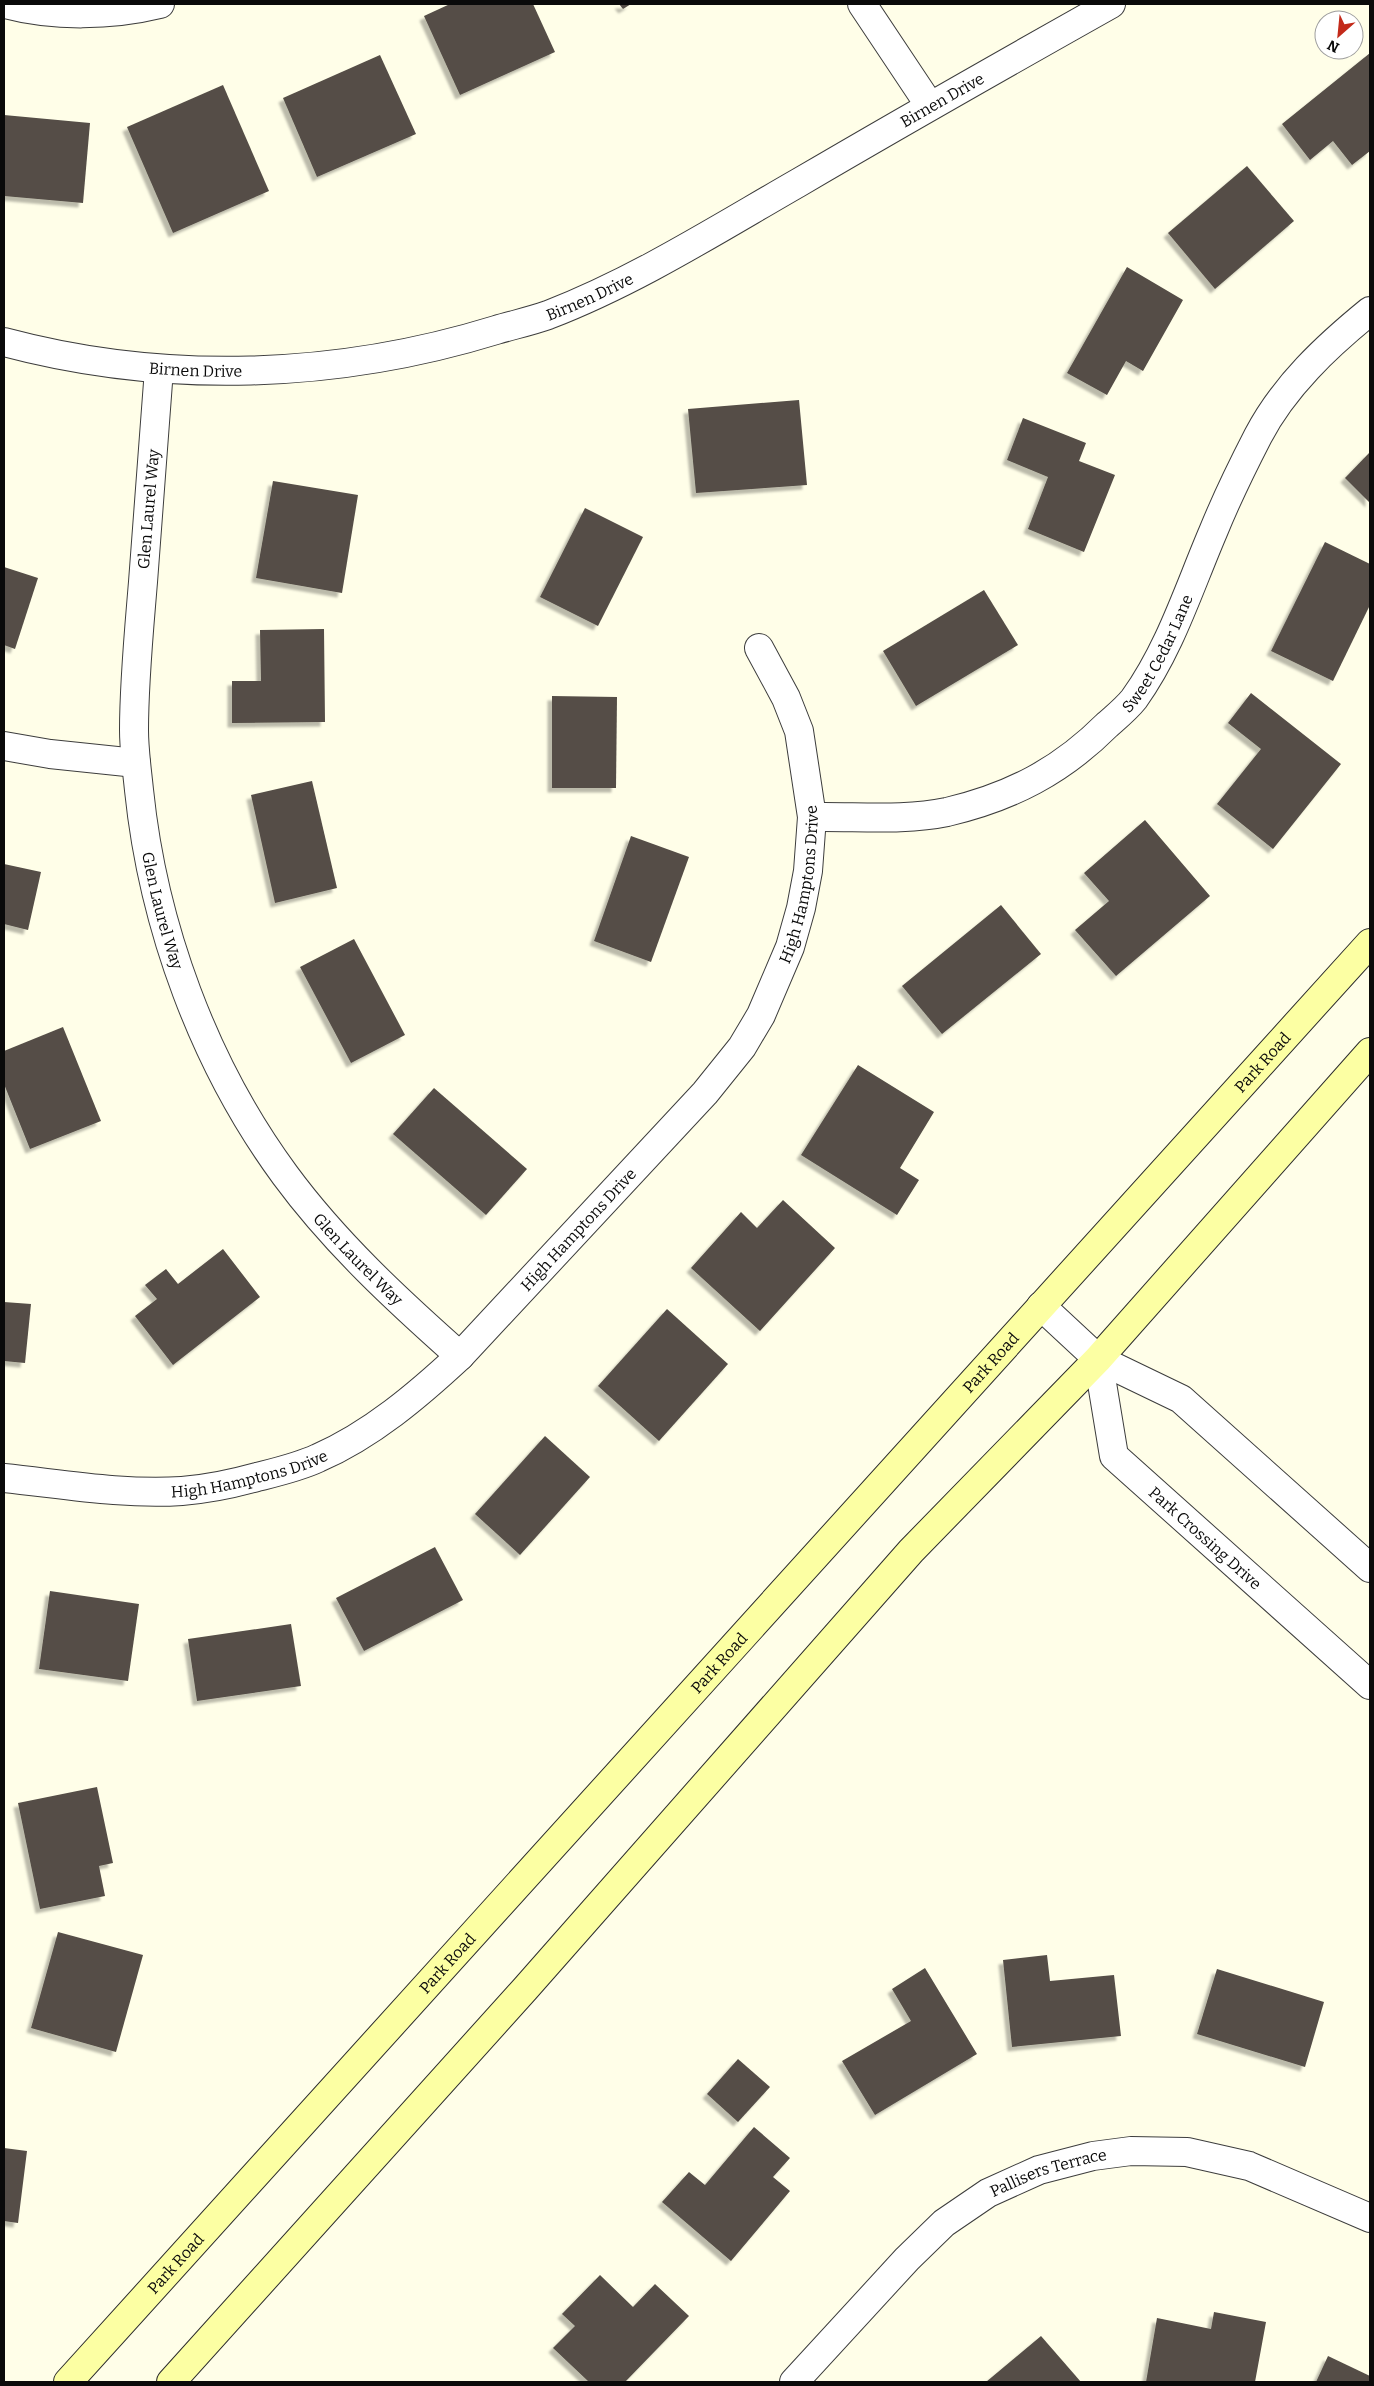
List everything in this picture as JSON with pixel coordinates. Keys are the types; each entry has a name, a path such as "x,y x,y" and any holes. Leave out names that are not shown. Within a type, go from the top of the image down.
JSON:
{"main road":[{"name":"Park Road","path":"68,2382 1370,942"},
{"path":"171,2382 532,1981 911,1551 1098,1359 1370,1052"}],"street":[{"path":"5,4 20,8 79,14 140,9 160,4"},
{"path":"862,4 930,106"},
{"name":"Birnen Drive","path":"4,342 122,366 217,372 326,366 398,356 448,345 547,315 638,275 1111,4"},
{"name":"Sweet Cedar Lane","path":"812,816 916,816 947,812 1009,793 1050,773 1088,744 1133,700 1157,661 1181,612 1213,531 1259,434 1294,383 1338,337 1370,311"},
{"name":"Glen Laurel Way","path":"159,369 137,647 134,731 142,822 158,906 186,994 230,1086 280,1168 310,1207 391,1295 460,1356"},
{"name":"High Hamptons Drive","path":"4,1478 141,1492 181,1491 219,1487 319,1458 354,1439 421,1392 460,1356 705,1094 742,1047 760,1015 790,947 801,908 808,871 812,816 799,731 786,698 759,648"},
{"path":"4,746 50,754 136,763"},
{"path":"1042,1306 1098,1359 1181,1399 1370,1568"},
{"name":"Park Crossing Drive","path":"1098,1359 1114,1456 1370,1685"},
{"name":"Pallisers Terrace","path":"794,2382 907,2259 944,2223 988,2193 1039,2170 1093,2156 1130,2151 1187,2152 1249,2166 1370,2218"}],"building":[{"path":"450,4 533,4 555,52 460,95 424,16"},
{"path":"619,4 631,4 623,9"},
{"path":"1370,53 1370,151 1352,165 1333,141 1310,160 1282,124 1361,60 1364,60"},
{"path":"380,55 416,134 317,177 283,98"},
{"path":"223,85 269,191 173,233 127,127"},
{"path":"4,115 90,123 83,203 4,196"},
{"path":"1247,166 1294,221 1215,289 1168,233"},
{"path":"1127,267 1183,300 1143,371 1126,361 1107,395 1067,373"},
{"path":"799,400 807,485 696,493 688,409"},
{"path":"1023,418 1086,443 1079,461 1115,475 1084,552 1028,529 1048,477 1007,460"},
{"path":"1370,452 1370,503 1345,478"},
{"path":"273,481 358,495 342,593 256,578"},
{"path":"585,508 643,537 598,626 540,597"},
{"path":"1325,542 1370,564 1370,605 1333,681 1271,651"},
{"path":"4,567 38,578 15,649 4,645"},
{"path":"984,590 1018,645 916,706 883,651"},
{"path":"324,629 325,722 232,723 232,681 261,681 260,630"},
{"path":"1251,693 1341,764 1273,849 1217,804 1261,749 1228,723"},
{"path":"552,696 617,697 616,788 552,788"},
{"path":"312,781 337,888 275,903 251,795"},
{"path":"1145,820 1210,896 1116,976 1075,930 1109,901 1084,873"},
{"path":"631,836 689,857 651,962 594,941"},
{"path":"4,864 41,872 28,930 4,924"},
{"path":"1001,905 1041,954 942,1034 902,986"},
{"path":"354,939 405,1035 351,1063 300,967"},
{"path":"63,1027 101,1121 30,1149 4,1084 4,1051"},
{"path":"858,1065 934,1112 900,1168 919,1180 897,1215 801,1155"},
{"path":"434,1088 527,1169 486,1215 393,1134"},
{"path":"783,1200 835,1248 760,1331 691,1268 741,1212 757,1228"},
{"path":"223,1249 260,1297 173,1365 135,1316 157,1299 145,1285 166,1269 178,1284"},
{"path":"4,1302 31,1304 25,1363 4,1361"},
{"path":"667,1309 728,1364 659,1441 598,1386"},
{"path":"545,1436 590,1477 520,1555 475,1514"},
{"path":"435,1547 463,1600 364,1651 336,1598"},
{"path":"50,1591 139,1604 128,1681 39,1669"},
{"path":"291,1624 301,1686 197,1701 188,1639"},
{"path":"97,1787 113,1863 99,1866 105,1896 40,1909 18,1803"},
{"path":"58,1932 143,1955 116,2052 31,2028"},
{"path":"1047,1955 1050,1981 1114,1975 1121,2036 1012,2047 1003,1960"},
{"path":"925,1968 977,2054 875,2115 842,2061 911,2021 892,1989"},
{"path":"1217,1969 1324,2002 1305,2067 1197,2034"},
{"path":"738,2059 770,2087 738,2122 707,2094"},
{"path":"754,2127 790,2158 773,2177 790,2191 731,2261 662,2202 689,2172 705,2185"},
{"path":"4,2148 27,2151 18,2223 4,2221"},
{"path":"600,2275 633,2307 655,2284 689,2316 625,2382 589,2382 553,2348 575,2326 562,2314"},
{"path":"1214,2312 1266,2322 1255,2382 1146,2382 1157,2318 1211,2329"},
{"path":"1041,2336 1081,2382 986,2382"},
{"path":"1328,2356 1370,2376 1370,2382 1316,2382"}]}
